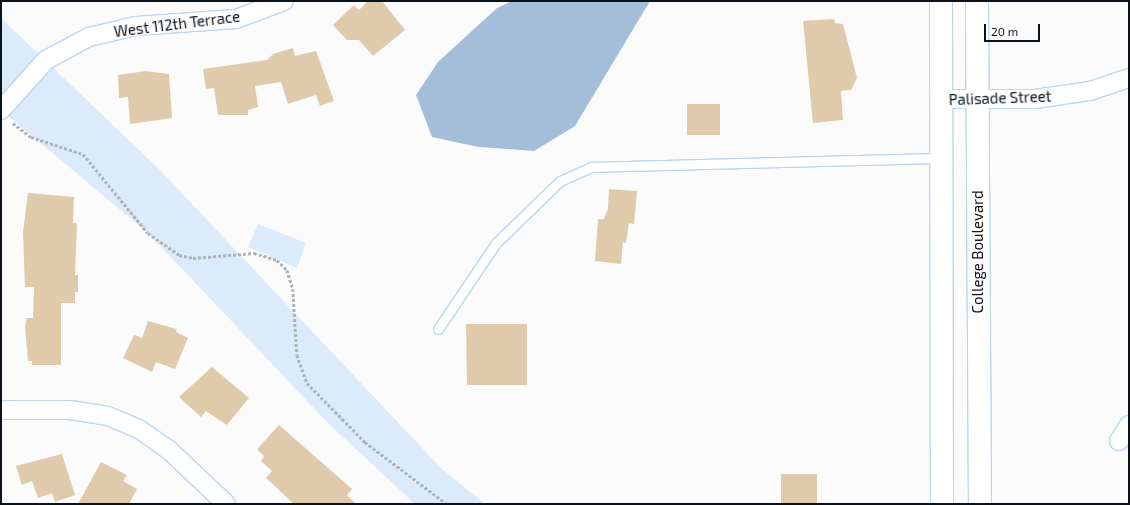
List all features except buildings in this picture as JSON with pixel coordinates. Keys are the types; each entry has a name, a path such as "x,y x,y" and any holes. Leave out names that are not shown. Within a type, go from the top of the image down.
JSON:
{"main road":[{"path":"941,1 942,504"},
{"name":"College Boulevard","path":"977,1 980,504"}],"street":[{"name":"West 112th Terrace","path":"4,114 46,60 88,37 136,26 236,19 284,1"},
{"name":"Palisade Street","path":"942,99 1035,99 1090,91 1129,78"},
{"path":"1,410 70,410 114,418 138,429 170,451 226,504"},
{"path":"1119,441 1129,425"}],"lane":[{"path":"438,329 496,243 560,181 591,167 942,158"}],"path":[{"path":"4,114 31,137 83,154 148,233 179,255 194,258 254,253 277,260 287,270 293,289 298,355 307,383 365,442 447,504"}],"shaded area":[{"path":"1,18 160,170 441,468 485,504 415,504 328,423 148,233 1,110"},
{"path":"258,224 306,243 297,268 248,247"}],"water":[{"path":"512,1 650,1 575,126 534,151 479,147 432,137 416,95 438,62 497,8"}]}
